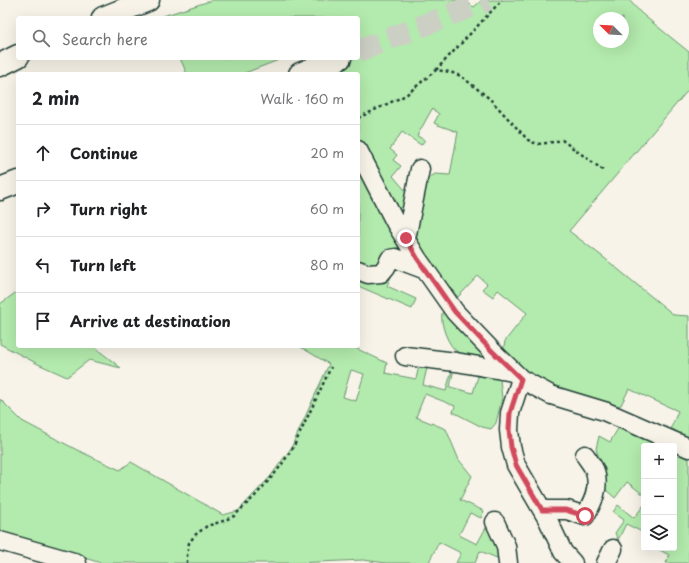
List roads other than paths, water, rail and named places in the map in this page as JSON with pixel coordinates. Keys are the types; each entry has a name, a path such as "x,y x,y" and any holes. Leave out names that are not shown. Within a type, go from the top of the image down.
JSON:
{"highway":[{"path":"109,16 148,0"},
{"path":"0,65 16,57"},
{"path":"305,72 335,60"},
{"path":"0,189 16,183"}],"street":[{"path":"360,154 395,222 455,312 517,375 551,395 604,411 689,448"},
{"path":"406,238 420,169"},
{"path":"360,271 368,274 382,274 390,259 396,258 426,270"},
{"path":"405,356 456,362 517,375"},
{"path":"517,375 510,413 509,430 511,447 516,465 548,520 563,552 573,563"},
{"path":"542,510 566,510 585,516 593,502 597,486 595,471 585,455"},
{"path":"495,522 506,546 508,563"},
{"path":"0,542 77,563"}],"tunnel":[{"path":"360,50 488,0"}]}
